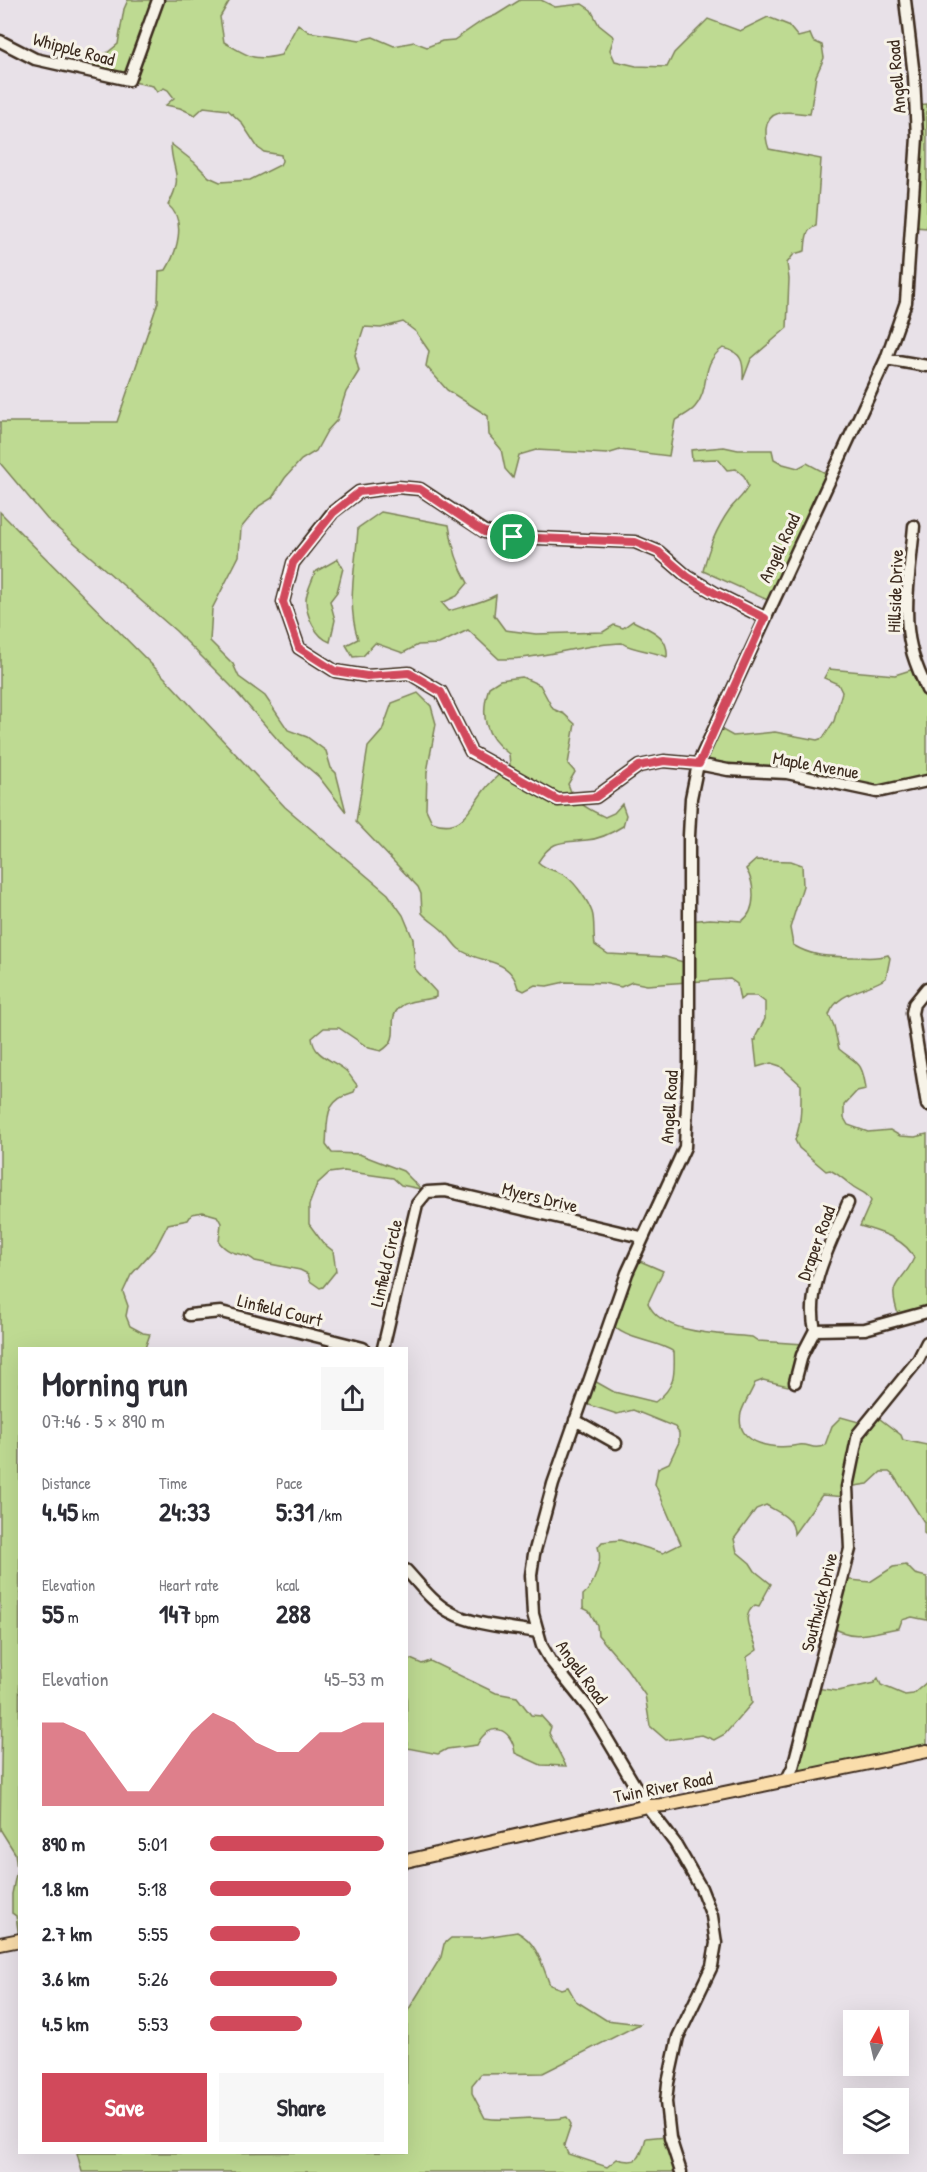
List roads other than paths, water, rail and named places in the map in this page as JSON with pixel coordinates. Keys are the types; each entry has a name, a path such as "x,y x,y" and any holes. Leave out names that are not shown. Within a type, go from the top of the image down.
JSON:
{"main road":[{"name":"Twin River Road","path":"408,1861 647,1806 666,1805 927,1751"},
{"path":"0,1944 18,1940"}],"street":[{"name":"Whipple Road","path":"0,42 35,59 129,80 158,0"},
{"name":"Angell Road","path":"681,2172 670,2138 666,2102 668,2083 678,2037 712,1966 716,1943 712,1916 701,1888 675,1843 647,1806 590,1710 550,1660 537,1632 531,1598 531,1575 534,1554 553,1484 627,1273 685,1147 690,1064 689,836 691,798 699,764 901,323 908,291 917,137 914,76 905,0"},
{"path":"886,359 927,366"},
{"name":"Maple Avenue","path":"765,618 715,593 688,577 659,552 635,542 513,537 484,532 420,489 398,487 359,492 333,513 293,563 283,602 299,648 335,671 367,676 409,673 441,692 471,752 558,800 596,797 639,766 664,761 699,764 728,770 787,773 877,792 927,781"},
{"name":"Hillside Drive","path":"914,526 908,603 909,637 927,690"},
{"path":"927,988 914,1004 912,1013 927,1105"},
{"name":"Myers Drive","path":"429,1192 464,1195 560,1220 642,1237"},
{"name":"Linfield Circle","path":"383,1347 417,1204 423,1195 429,1192"},
{"name":"Draper Road","path":"795,1382 802,1355 815,1330 813,1320 816,1285 848,1203"},
{"name":"Linfield Court","path":"189,1315 221,1312 359,1347"},
{"path":"815,1330 865,1329 927,1312"},
{"name":"Southwick Drive","path":"786,1781 793,1767 850,1549 847,1487 858,1434 918,1360 927,1342"},
{"path":"575,1420 616,1443"},
{"path":"408,1572 435,1601 464,1619 537,1632"}]}
